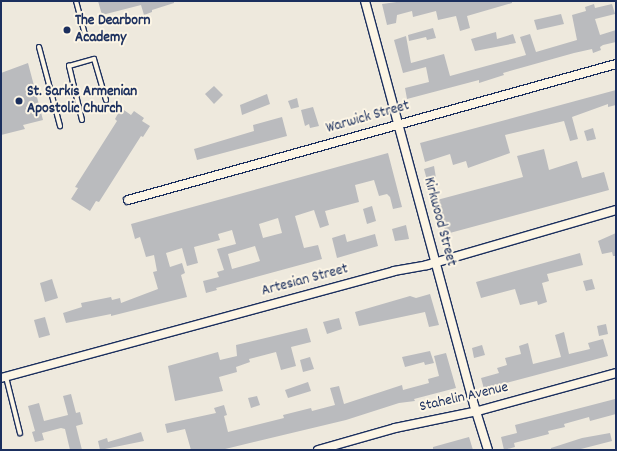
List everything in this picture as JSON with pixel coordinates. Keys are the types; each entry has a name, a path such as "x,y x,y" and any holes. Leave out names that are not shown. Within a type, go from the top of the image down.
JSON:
{"street":[{"name":"Kirkwood Street","path":"365,1 474,405 478,411 488,450"},
{"name":"Warwick Street","path":"128,200 616,64"},
{"name":"Artesian Street","path":"3,378 435,261 616,210"},
{"name":"Stahelin Avenue","path":"318,450 395,428 478,411 616,373"}],"lane":[{"path":"76,1 85,35"},
{"path":"39,47 60,126"},
{"path":"82,120 69,66 94,59 106,100"},
{"path":"3,378 20,432"}],"building":[{"name":"The Dearborn Academy","path":"98,1 174,1 174,3 152,10 152,12 144,15 141,5 102,15"},
{"path":"404,1 512,1 512,3 467,16 470,28 460,31 456,16 438,20 436,11 413,17 412,11 397,15 396,23 387,25 382,4"},
{"path":"594,4 595,8 612,4 615,14 595,19 600,35 616,30 616,42 603,45 600,47 601,50 593,53 592,49 574,53 503,73 504,75 479,83 479,80 407,99 405,88 429,82 426,67 403,73 394,40 406,36 411,63 444,54 450,76 526,55 520,37 530,34 536,52 577,40 572,15 586,11 585,7"},
{"path":"561,14 564,24 537,30 534,20"},
{"path":"433,28 436,38 427,40 426,37 409,41 408,35"},
{"path":"496,32 497,39 513,34 516,43 475,51 471,39"},
{"name":"St. Sarkis Armenian Apostolic Church","path":"28,63 43,120 23,125 25,129 1,135 1,73"},
{"path":"214,86 223,95 214,104 205,94"},
{"path":"616,90 616,105 608,107 608,104 572,117 578,139 570,141 564,121 505,135 510,153 468,168 466,161 453,165 450,154 425,162 420,143"},
{"path":"267,94 270,104 242,115 240,105"},
{"path":"297,98 299,107 291,109 288,101"},
{"path":"313,107 319,126 310,128 309,124 305,126 301,110"},
{"path":"121,108 131,115 134,111 144,118 142,121 150,126 143,137 141,136 99,202 96,201 90,211 71,199 78,188 75,187 117,121 115,119"},
{"path":"282,117 287,136 197,160 194,149 254,131 253,125"},
{"path":"593,128 596,139 587,141 584,131"},
{"path":"544,149 549,170 577,161 582,178 604,172 609,190 446,234 437,200 523,177 517,156"},
{"path":"388,153 402,207 393,209 390,197 387,194 379,196 374,180 355,185 359,202 325,211 329,225 320,228 314,210 295,216 304,248 318,245 322,259 216,288 217,290 206,293 203,281 219,277 217,272 224,270 217,249 236,244 232,230 218,234 220,240 194,247 198,263 187,266 182,248 166,253 170,267 182,263 185,273 181,275 187,297 111,316 111,314 66,323 63,313 82,307 81,303 111,297 112,300 120,298 121,303 158,289 153,272 157,271 154,255 146,257 140,237 135,239 131,224","holes":["278,218 282,233 263,238 259,224","255,246 260,261 232,269 228,254"]},
{"path":"434,166 436,178 427,180 424,169"},
{"path":"372,206 376,221 367,224 363,209"},
{"path":"406,225 409,239 395,241 392,229"},
{"path":"616,233 616,256 613,256 612,252 602,254 598,241"},
{"path":"345,234 347,242 375,234 378,246 337,258 332,238"},
{"path":"580,253 583,265 547,274 549,281 542,283 547,302 538,305 537,301 520,305 515,289 481,298 476,282"},
{"path":"52,279 58,298 45,302 40,283"},
{"path":"592,279 595,289 586,291 583,281"},
{"path":"430,294 439,325 429,327 425,312 359,326 355,312 410,296 416,298"},
{"path":"45,317 50,335 39,338 34,320"},
{"path":"339,318 342,329 327,334 323,322"},
{"path":"606,324 608,334 599,336 597,326"},
{"path":"307,328 311,342 291,347 296,366 281,370 276,352 249,359 250,362 236,367 237,372 219,377 223,391 175,401 168,366 218,352 220,360 237,356 236,345"},
{"path":"564,332 569,354 590,349 588,343 603,339 608,356 484,389 481,378 499,373 497,368 507,365 505,358 521,354 519,346 528,343 533,364 561,357 555,335"},
{"path":"482,345 485,355 474,358 472,348"},
{"path":"430,351 434,363 425,365 424,362 405,367 402,357"},
{"path":"446,353 456,388 414,399 415,401 399,403 346,420 221,450 191,450 185,429 167,433 165,424 216,413 214,408 224,405 227,415 224,416 228,432 284,418 283,415 311,408 312,411 335,405 330,388 339,386 344,404 402,385 403,390 429,383 428,379 439,376 434,356"},
{"path":"310,357 314,369 303,372 300,360"},
{"path":"308,382 311,391 288,398 285,390"},
{"path":"71,394 76,413 80,412 83,424 76,426 82,450 70,450 65,429 61,428 42,433 44,440 35,442 32,432 35,431 28,406 39,403 44,421 68,415 63,396"},
{"path":"257,396 260,405 251,408 248,398"},
{"path":"615,399 616,414 590,421 589,417 564,424 565,427 548,431 549,434 514,443 515,447 504,450 501,437 517,433 515,425"},
{"path":"141,432 144,441 100,450 98,441 107,438 108,442"},
{"path":"610,433 612,441 577,450 551,450 551,448 582,438"},
{"path":"469,437 473,450 433,450 433,447"}],"place":[{"name":"The Dearborn Academy","path":"67,30"},
{"name":"St. Sarkis Armenian Apostolic Church","path":"19,101"}]}
